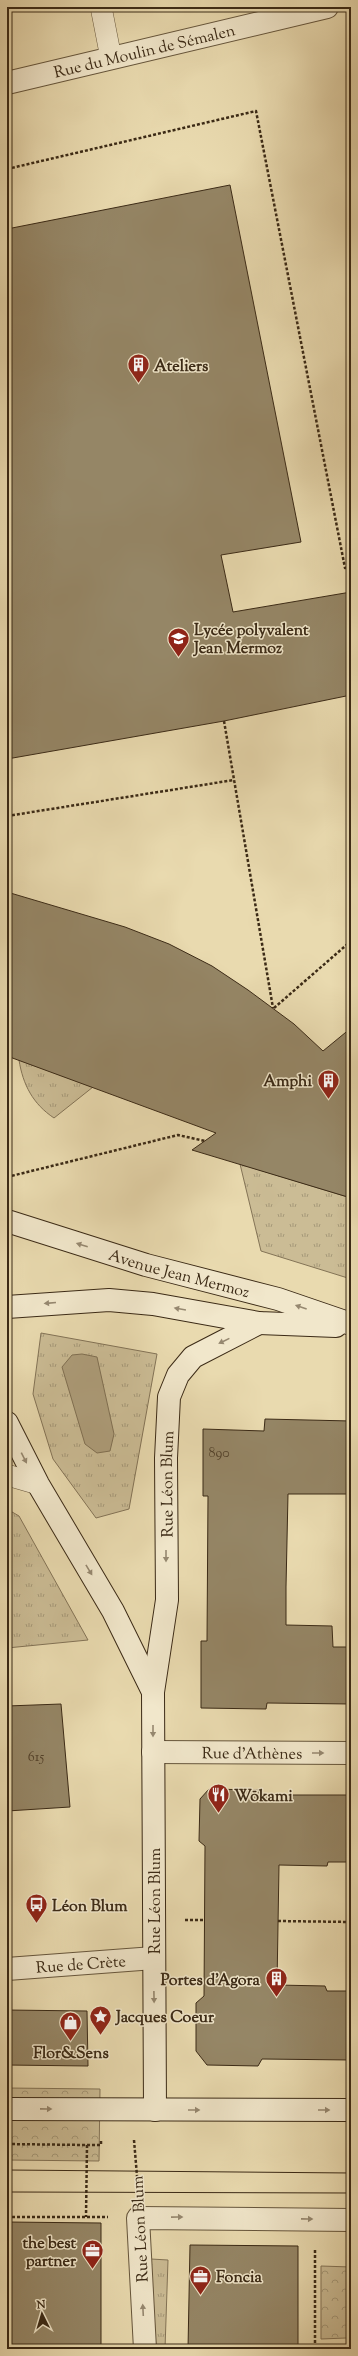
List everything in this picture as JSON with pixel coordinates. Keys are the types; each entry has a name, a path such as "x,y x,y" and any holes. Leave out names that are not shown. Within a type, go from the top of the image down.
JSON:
{"main road":[{"name":"Rue du Moulin de Sémalen","path":"7,83 327,7"},
{"name":"Avenue Jean Mermoz","path":"7,1221 146,1264 278,1298 351,1325"},
{"name":"Avenue Jean Mermoz","path":"7,1307 109,1300 153,1304 259,1324 351,1325"},
{"name":"Rue Léon Blum","path":"155,2110 153,1692 166,1600 166,1458 169,1397 178,1375 193,1357 259,1324"},
{"name":"Rue Léon Blum","path":"7,1423 38,1484 113,1611 153,1692"},
{"name":"Rue d'Athènes","path":"153,1752 351,1753"},
{"name":"Rue de Crète","path":"7,1969 154,1958"},
{"path":"7,2109 351,2110"},
{"name":"Rue Léon Blum","path":"138,2218 145,2349"},
{"path":"138,2218 351,2220"}],"lane":[{"path":"101,7 111,58"},
{"path":"7,1475 38,1484"}],"path":[{"path":"7,169 256,111 345,568 351,567"},
{"path":"224,721 273,1008 351,941"},
{"path":"7,816 234,780"},
{"path":"7,1177 178,1135 205,1141"},
{"path":"278,1922 351,1922"},
{"name":"Rue Léon Blum","path":"132,2109 138,2218"},
{"path":"7,2144 86,2145 86,2217"},
{"path":"7,2217 138,2218"},
{"path":"314,2219 315,2349"}],"green space":[{"path":"19,1060 93,1087 54,1118 40,1107 30,1093 23,1078"},
{"path":"240,1164 351,1198 351,1279 261,1251"},
{"path":"41,1333 157,1354 129,1509 96,1518 53,1459 33,1394"},
{"path":"7,1509 19,1516 88,1640 7,1648"},
{"path":"7,2088 100,2089 99,2161 7,2160"},
{"path":"151,2259 168,2260 165,2349 156,2349"},
{"path":"321,2266 351,2267 351,2336 346,2338 321,2339"}],"shaded area":[{"path":"82,1354 97,1357 114,1434 110,1451 97,1453 85,1444 62,1367 72,1355"}],"building":[{"name":"Ateliers","path":"230,185 301,542 221,555 233,612 351,592 351,695 224,721 7,759 7,229"},
{"path":"7,892 125,927 169,944 212,966 248,990 294,1024 323,1051 351,1028 351,1198 192,1150 216,1133 7,1056"},
{"path":"265,1419 351,1421 351,1494 288,1494 286,1625 332,1626 333,1647 351,1647 351,1704 267,1703 266,1709 201,1708 201,1641 207,1641 208,1496 203,1496 203,1429 264,1431"},
{"path":"61,1704 70,1807 7,1811 7,1706"},
{"path":"209,1789 258,1790 259,1795 351,1795 351,1862 328,1862 327,1866 279,1865 277,1985 325,1986 327,1991 351,1991 351,2060 262,2059 258,2066 207,2065 196,2051 196,2003 204,1996 205,1846 199,1841 200,1799"},
{"path":"7,2010 87,2011 88,2066 7,2065"},
{"path":"7,2222 101,2223 101,2349 7,2349"},
{"path":"190,2245 298,2246 298,2349 188,2349"}],"tram line":[{"path":"7,2170 351,2173"},
{"path":"7,2192 351,2193"}],"place":[{"name":"Ateliers","path":"138,384"},
{"name":"Lycée polyvalent Jean Mermoz","path":"179,658"},
{"name":"Amphi","path":"328,1100"},
{"name":"Wōkami","path":"219,1814"},
{"name":"Léon Blum","path":"36,1924"},
{"name":"Portes d'Agora","path":"276,1998"},
{"name":"Jacques Coeur","path":"101,2036"},
{"name":"Flor&Sens","path":"71,2042"},
{"name":"the best partner","path":"92,2270"},
{"name":"Foncia","path":"200,2296"}]}
